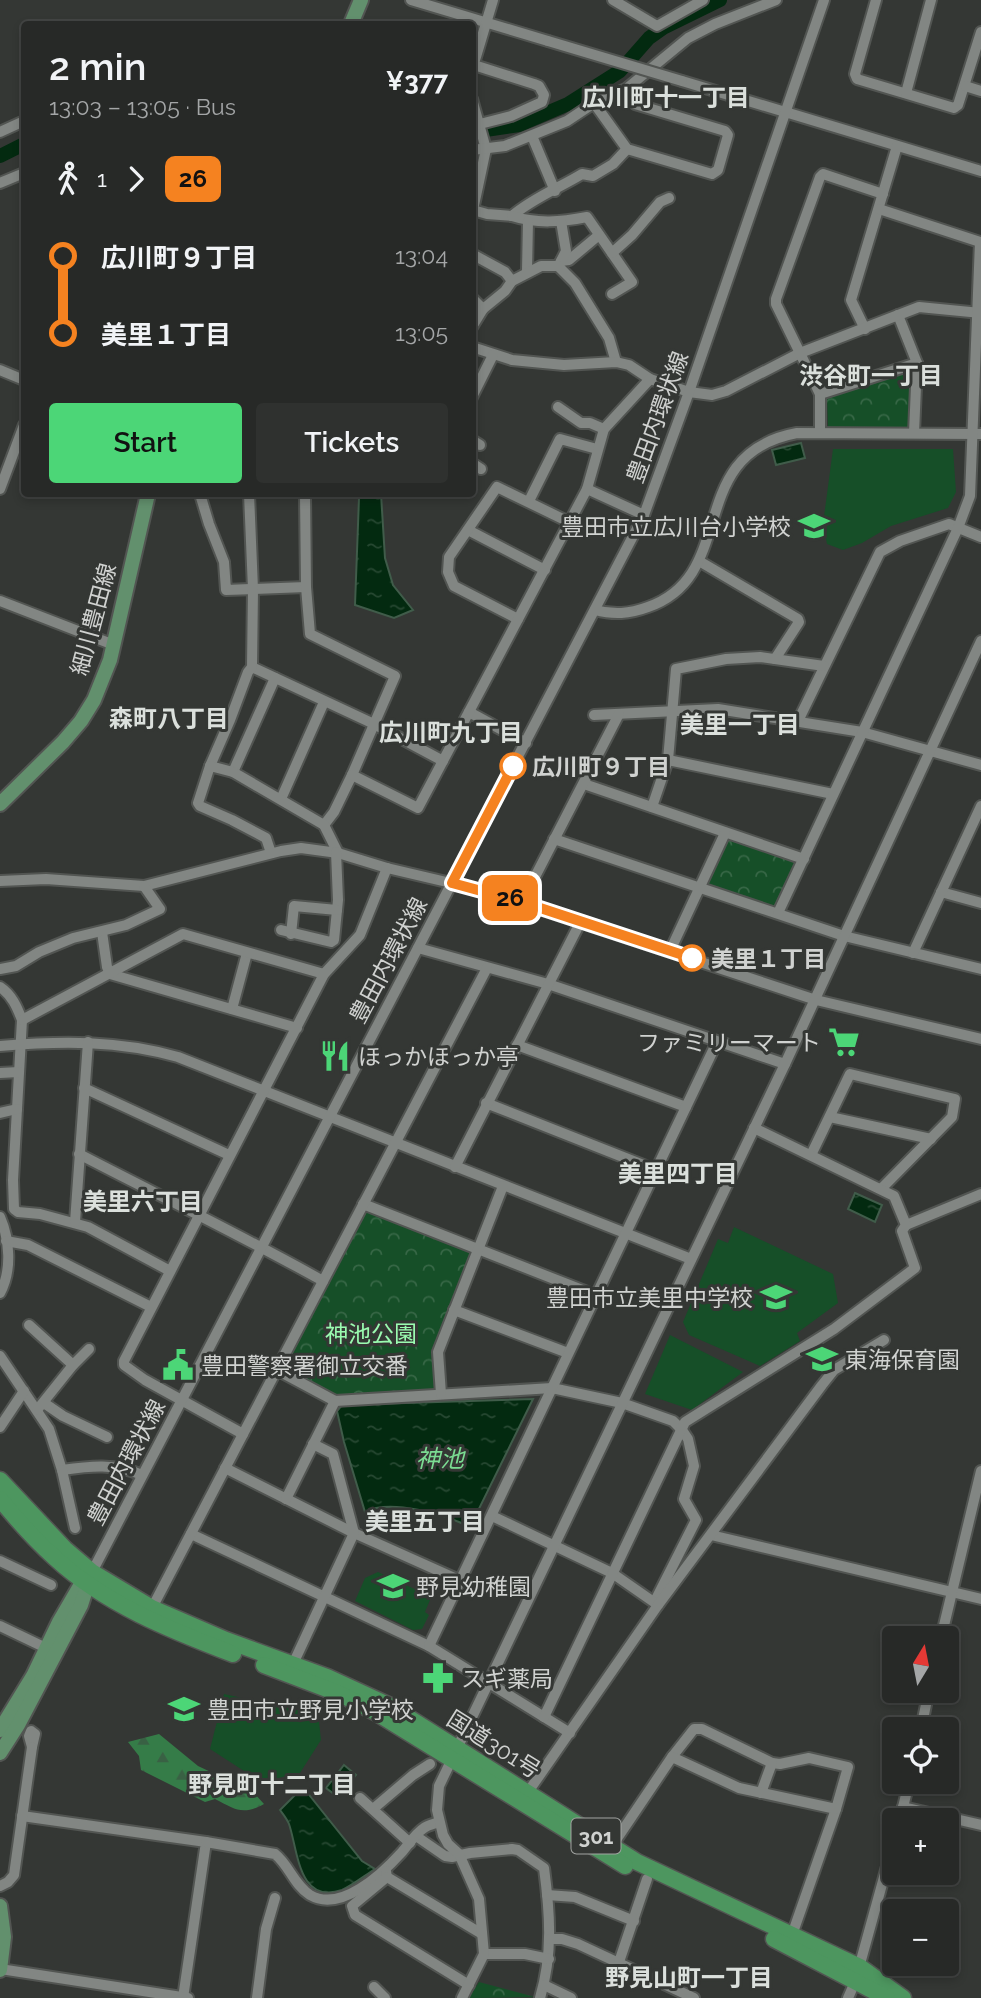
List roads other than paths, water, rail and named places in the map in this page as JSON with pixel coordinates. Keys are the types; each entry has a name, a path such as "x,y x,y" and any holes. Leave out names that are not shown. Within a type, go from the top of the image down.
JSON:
{"highway":[{"name":"国道301号","path":"0,1480 65,1549 88,1579 116,1602 180,1634 340,1694 528,1792 637,1862 792,1935 903,1998"},
{"name":"国道301号","path":"0,1499 55,1559 88,1579 226,1640 293,1664 379,1701 648,1879 858,1974 887,1998"}],"main road":[{"path":"352,21 361,0"},
{"name":"細川豊田線","path":"0,804 63,742 80,721 106,674 147,497"},
{"path":"0,1730 88,1579"},
{"path":"0,1753 18,1725 75,1617 88,1579"},
{"path":"0,1906 4,1937 0,1969"}],"street":[{"path":"411,0 981,171"},
{"path":"476,58 493,0"},
{"path":"614,0 657,26 703,0"},
{"path":"476,150 505,146 567,121 594,103 626,89 688,38 758,3 776,0"},
{"path":"876,0 855,76 857,79 954,108 958,105 965,86 981,32"},
{"path":"906,93 932,0"},
{"name":"豊田内環状線","path":"88,1579 644,515 690,392 824,1"},
{"path":"476,69 534,84 539,86 544,95 542,102 512,116 477,125 486,149 476,184"},
{"path":"965,86 981,90"},
{"path":"594,103 627,149 712,174 718,170 728,135 725,131 635,104 626,89"},
{"path":"0,132 21,122"},
{"path":"532,136 555,191"},
{"path":"865,329 851,300 897,146"},
{"path":"512,216 527,203 555,191 582,174 593,176 613,164 627,149"},
{"path":"0,183 21,174"},
{"path":"820,433 820,394 776,304 776,299 823,174 883,194"},
{"path":"612,253 632,235 660,202 669,198"},
{"path":"778,913 969,503 976,434 980,244 978,239 878,209"},
{"path":"476,211 528,221 561,221 587,217 632,282 612,293"},
{"path":"527,271 528,221"},
{"path":"559,263 566,250 561,221"},
{"path":"476,320 482,309 505,291 512,281 527,271 569,260 599,235"},
{"path":"476,256 505,272 512,281"},
{"path":"559,263 575,283 609,338 616,362"},
{"path":"476,302 482,309"},
{"path":"476,349 512,360 564,365 616,362 629,365 650,379 690,392 712,395 800,353 925,306 979,313"},
{"path":"898,315 917,363 914,433"},
{"path":"476,389 493,355"},
{"path":"820,394 917,363"},
{"path":"0,370 21,379"},
{"path":"352,775 418,808 587,489 604,429 650,379"},
{"path":"558,407 581,423 590,422 604,429"},
{"path":"0,488 21,433"},
{"path":"595,610 612,615 635,611 658,603 675,593 688,580 699,561 728,479 742,459 771,439 797,433 976,434"},
{"path":"529,501 560,439 597,449"},
{"path":"518,619 454,586 448,572 449,557 498,487 569,522"},
{"path":"587,489 644,515"},
{"path":"201,497 224,562 226,590 306,587"},
{"path":"249,497 253,589 252,667 210,766 198,803 266,838 271,853"},
{"path":"305,497 309,630 313,637 394,674 352,775 334,812 324,825"},
{"path":"798,721 880,552 900,541 948,524 981,537"},
{"path":"468,530 545,570"},
{"path":"699,561 798,619 799,622 775,659"},
{"path":"0,601 114,645"},
{"path":"462,1998 484,1954 478,1893 459,1854 448,1844 439,1822 438,1795 454,1753 816,1000 981,641"},
{"path":"652,807 668,760 674,672 678,668 760,657 824,666"},
{"path":"252,667 374,724 443,761"},
{"path":"233,772 275,678"},
{"path":"281,799 324,702"},
{"path":"594,715 718,709 862,732 981,765"},
{"path":"470,712 526,743"},
{"path":"522,902 619,714"},
{"path":"668,760 832,794"},
{"path":"210,766 233,772 324,825 337,852 337,910 334,940 331,942 286,932 295,906 337,910"},
{"path":"584,784 804,859"},
{"path":"913,953 941,892 975,833 981,806"},
{"path":"670,951 725,833"},
{"path":"554,839 844,936 981,969"},
{"path":"0,881 46,879 144,886 271,853 301,848 337,852 387,868 522,902 816,1000 981,1038"},
{"path":"243,1434 145,1380 124,1365 124,1359 324,974 360,935 387,868"},
{"path":"0,969 16,966 39,952 73,938 126,925 160,909 144,886"},
{"path":"941,892 981,903"},
{"path":"455,1167 581,921"},
{"path":"103,932 110,974"},
{"path":"22,1020 183,934 324,974"},
{"path":"418,947 548,984 785,1064"},
{"path":"232,1009 247,953"},
{"path":"152,1608 487,968"},
{"path":"110,974 297,1028"},
{"path":"0,987 12,998 22,1020 13,1180 15,1211 75,1222 170,1271"},
{"path":"75,1222 88,1042"},
{"path":"0,1046 88,1042 129,1045 154,1051 265,1090 691,1259"},
{"path":"429,1646 717,1042"},
{"path":"517,1045 686,1107"},
{"path":"0,1073 19,1072"},
{"path":"811,1155 850,1074 955,1099 952,1117 881,1189"},
{"path":"84,1088 229,1155"},
{"path":"486,1103 656,1170"},
{"path":"0,1113 17,1109"},
{"path":"830,1117 931,1139"},
{"path":"754,1129 894,1196 906,1225"},
{"path":"79,1154 323,1281"},
{"path":"0,1181 13,1180"},
{"path":"441,1394 438,1352 503,1186"},
{"path":"544,1717 685,1422 834,1329 915,1268 902,1231 906,1225 981,1194"},
{"path":"363,1205 595,1295"},
{"path":"0,1217 6,1241 8,1271 0,1293"},
{"path":"6,1241 28,1245 151,1307"},
{"path":"454,1310 568,1353"},
{"path":"29,1325 73,1365"},
{"path":"528,1792 657,1603 834,1370 884,1339"},
{"path":"40,1406 89,1349"},
{"path":"0,1356 24,1391 40,1406 107,1437"},
{"path":"276,1370 335,1401 552,1388 622,1403 673,1421 688,1439 694,1466 684,1499 696,1520 657,1603"},
{"path":"0,1427 24,1391"},
{"path":"286,1499 335,1401"},
{"path":"40,1406 62,1470 75,1528"},
{"path":"293,1664 354,1533 333,1454 313,1444"},
{"path":"62,1470 96,1465 142,1475"},
{"path":"225,1468 354,1533 459,1580"},
{"path":"944,1626 981,1471"},
{"path":"492,1516 612,1573 657,1603"},
{"path":"191,1534 429,1646 570,1733"},
{"path":"711,1535 981,1599"},
{"path":"0,1562 51,1585"},
{"path":"0,1626 46,1648"},
{"path":"612,1846 694,1729 702,1729 772,1763 808,1758 848,1767 792,1935"},
{"path":"0,1886 14,1875 32,1747"},
{"path":"672,1758 739,1788 836,1809"},
{"path":"761,1793 772,1763"},
{"path":"373,1810 413,1774 430,1764"},
{"path":"907,1794 904,1807 981,1825"},
{"path":"360,1798 413,1839 445,1856 512,1849 518,1850 544,1868 550,1939 549,1959 540,1998"},
{"path":"22,1816 275,1854 310,1895 327,1900 341,1899 386,1873"},
{"path":"439,1822 422,1828 386,1873 352,1906 355,1915 469,1985"},
{"path":"0,1969 186,1998 206,1842"},
{"path":"386,1873 482,1934"},
{"path":"620,1962 648,1879"},
{"path":"848,1998 858,1974 882,1885"},
{"path":"547,1895 575,1897 634,1921"},
{"path":"257,1998 265,1928 275,1898"},
{"path":"550,1939 570,1941 694,1998"},
{"path":"484,1954 526,1954 549,1959"},
{"path":"544,1985 571,1998"},
{"path":"374,1987 384,1998"}],"water":[{"path":"801,443 805,458 776,465 772,450"},
{"path":"381,497 385,558 393,585 413,610 394,618 355,605 359,498"},
{"path":"855,1193 882,1205 875,1222 848,1209"},
{"name":"神池","path":"533,1399 470,1527 433,1513 403,1507 376,1508 365,1512 337,1411 342,1405"},
{"path":"344,1765 356,1775 338,1797 326,1788"},
{"path":"306,1791 362,1861 375,1869 342,1890 327,1893 316,1890 302,1872 289,1824 280,1810 295,1795"}],"waterway":[{"path":"476,131 519,125 568,104 620,71 649,38 663,28 720,0"},
{"path":"0,156 21,146"}],"place":[{"name":"豊田市立広川台小学校","path":"814,526"},
{"name":"広川町９丁目","path":"513,766"},
{"name":"美里１丁目","path":"692,958"},
{"name":"ファミリーマート","path":"844,1042"},
{"name":"ほっかほっか亭","path":"335,1056"},
{"name":"豊田市立美里中学校","path":"776,1297"},
{"name":"東海保育園","path":"822,1359"},
{"name":"豊田警察署御立交番","path":"178,1365"},
{"name":"野見幼稚園","path":"393,1586"},
{"name":"スギ薬局","path":"438,1678"},
{"name":"豊田市立野見小学校","path":"184,1709"}],"district":[{"name":"広川町十一丁目","path":"666,97"},
{"name":"渋谷町一丁目","path":"871,375"},
{"name":"森町八丁目","path":"169,718"},
{"name":"美里一丁目","path":"740,724"},
{"name":"広川町九丁目","path":"451,732"},
{"name":"美里四丁目","path":"678,1173"},
{"name":"美里六丁目","path":"143,1201"},
{"name":"美里五丁目","path":"425,1521"},
{"name":"野見町十二丁目","path":"272,1784"},
{"name":"野見山町一丁目","path":"689,1977"}],"park label":[{"name":"神池公園","path":"371,1333"}]}
